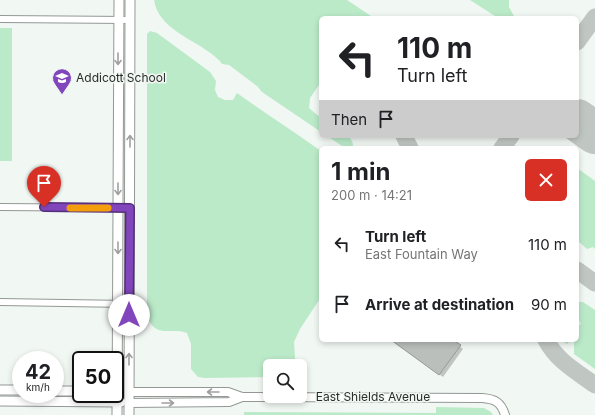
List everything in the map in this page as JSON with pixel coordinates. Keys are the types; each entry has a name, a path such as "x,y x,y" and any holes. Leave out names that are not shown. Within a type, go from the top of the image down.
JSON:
{"main road":[{"path":"116,351 119,0"},
{"path":"129,415 130,0"},
{"path":"0,390 12,390"},
{"name":"East Shields Avenue","path":"124,392 129,392"},
{"name":"East Shields Avenue","path":"0,401 72,402"},
{"name":"East Shields Avenue","path":"124,402 129,402"},
{"path":"117,403 117,415"}],"street":[{"path":"0,19 130,20"},
{"path":"0,207 130,208"},
{"path":"0,302 129,304"},
{"name":"East Shields Avenue","path":"129,392 228,392 242,397 482,398 494,400 501,405 505,415"},
{"name":"East Shields Avenue","path":"129,402 229,402 242,397"}],"green space":[{"path":"154,0 347,0 371,16 319,16 319,85 310,98 309,108 319,116 319,131 262,92 257,86 229,65 222,64 209,52 168,25 157,9"},
{"path":"470,0 509,0 509,7 514,16 495,16"},
{"path":"0,28 12,28 12,161 0,161"},
{"path":"150,31 157,33 210,72 216,81 215,90 218,97 225,100 233,100 237,93 319,150 319,300 300,329 294,342 295,359 263,359 263,377 198,377 191,369 191,344 187,333 181,331 164,331 155,328 147,317 147,34"},
{"path":"330,138 350,138 353,146 342,146"},
{"path":"579,169 595,181 595,249 593,247 587,249 579,242"},
{"path":"579,302 583,302 595,310 595,369 574,354 574,342 579,342 579,325 581,324 579,321"},
{"path":"436,407 484,408 493,415 244,415 244,412 436,413"}],"building":[{"path":"394,342 456,342 461,345 439,375"}],"taxiway":[{"path":"579,39 595,17"},
{"path":"579,125 586,127"},
{"path":"405,138 409,146"},
{"path":"504,146 510,138"},
{"path":"579,271 595,283"},
{"path":"547,342 561,360 595,385"}],"runway":[{"path":"579,121 595,133"}],"slow traffic":[{"path":"70,208 108,208"}],"place":[{"name":"Addicott School","path":"62,95"}],"route":[{"path":"44,207 130,208 129,315"}]}
